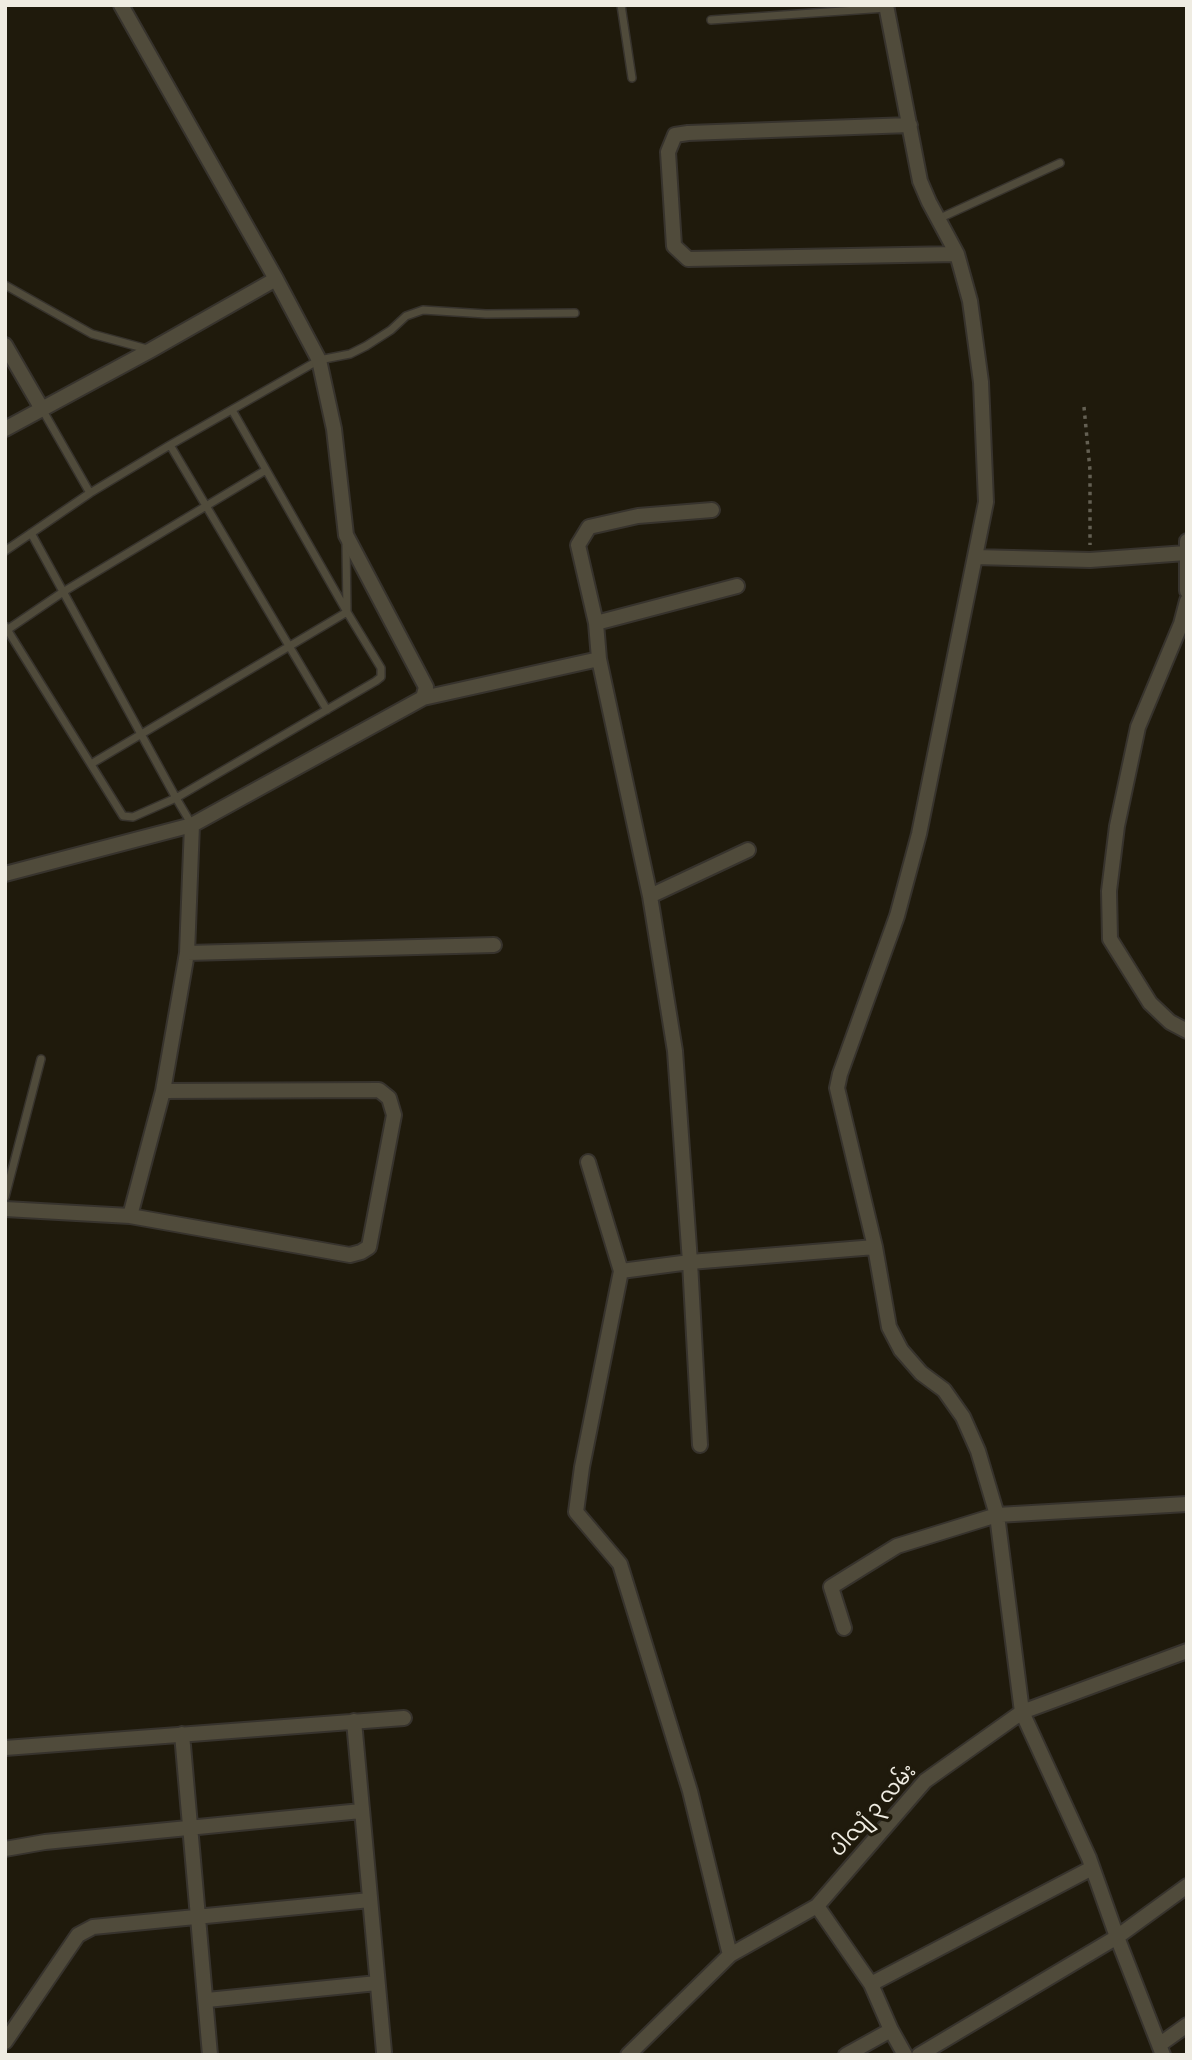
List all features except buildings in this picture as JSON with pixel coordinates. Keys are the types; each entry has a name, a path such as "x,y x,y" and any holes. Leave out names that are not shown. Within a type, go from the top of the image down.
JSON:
{"street":[{"path":"121,5 319,360 334,429 346,536 426,687 423,698"},
{"path":"886,7 920,181 957,254 970,301 981,382 986,502 919,834 897,916 837,1088 875,1247 890,1327 901,1350 921,1373 944,1390 963,1418 978,1451 998,1515 1022,1712 1092,1868 1161,2050 1187,2025"},
{"path":"909,125 688,132 675,135 668,152 674,246 688,259 957,254"},
{"path":"5,429 276,279"},
{"path":"5,345 42,409"},
{"path":"700,1445 675,1051 649,896 599,659 596,623 578,545 589,527 638,516 712,510"},
{"path":"1187,541 1187,591"},
{"path":"975,557 1090,560 1186,553"},
{"path":"596,623 737,586"},
{"path":"1187,601 1181,624 1138,727 1117,826 1109,891 1111,939 1124,963 1150,1003 1170,1023 1187,1031"},
{"path":"5,874 192,825 423,698 599,659"},
{"path":"130,1216 163,1091 187,953 192,825"},
{"path":"649,896 748,850"},
{"path":"187,953 494,945"},
{"path":"5,1209 130,1216 350,1255 369,1247 394,1115 389,1098 379,1090 163,1091"},
{"path":"588,1162 621,1271 582,1467 576,1512 620,1564 690,1791 730,1955"},
{"path":"621,1271 690,1262 875,1247"},
{"path":"844,1628 831,1587 897,1546 998,1515 1187,1504"},
{"name":"ပါလျံ ၃ လမ်း","path":"628,2055 730,1955 817,1906 925,1782 1022,1712 1187,1651"},
{"path":"5,1748 404,1717"},
{"path":"354,1721 384,2052"},
{"path":"182,1734 210,2055"},
{"path":"5,1849 45,1842 361,1811"},
{"path":"871,1984 1092,1868"},
{"path":"919,2055 1116,1937 1187,1886"},
{"path":"5,2042 78,1935 93,1927 370,1900"},
{"path":"817,1906 871,1984 905,2055"},
{"path":"207,2000 377,1983"},
{"path":"846,2055 891,2030"}],"lane":[{"path":"621,5 632,78"},
{"path":"710,20 886,7"},
{"path":"939,219 1060,163"},
{"path":"5,285 92,334 152,350"},
{"path":"5,551 90,493 170,445 319,360 350,354 391,330 406,316 423,310 486,314 575,313"},
{"path":"42,409 90,493"},
{"path":"232,410 381,668 381,677 176,798 133,817 123,816 6,628 266,470"},
{"path":"170,445 327,710"},
{"path":"31,533 192,825"},
{"path":"346,536 347,612"},
{"path":"91,764 347,612"},
{"path":"5,1197 41,1059"}],"path":[{"path":"1084,407 1090,470 1090,560"}]}
